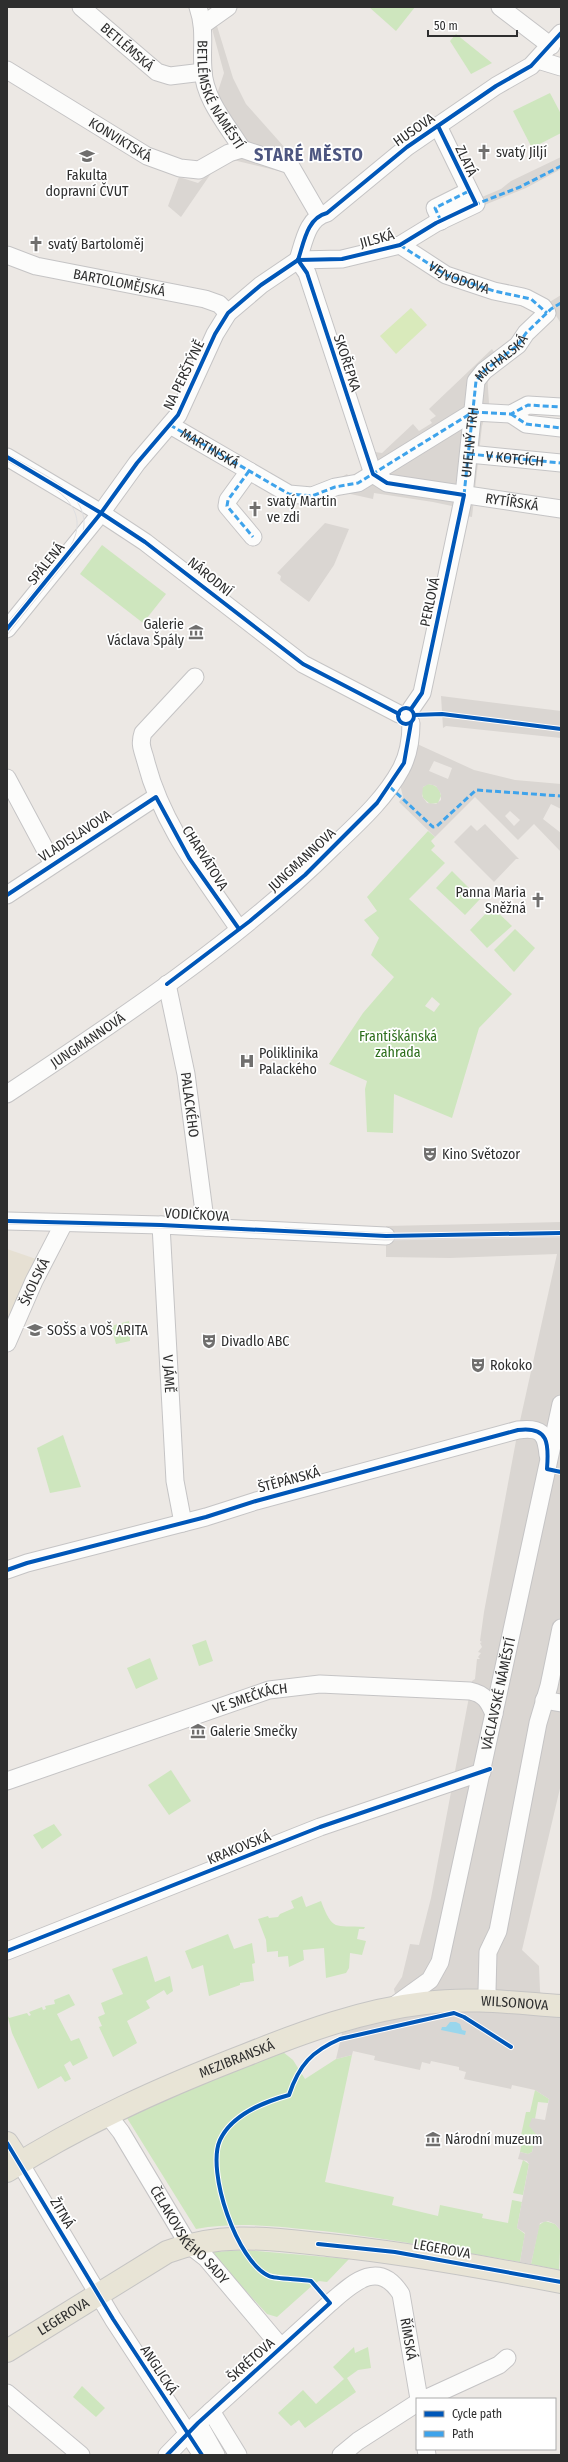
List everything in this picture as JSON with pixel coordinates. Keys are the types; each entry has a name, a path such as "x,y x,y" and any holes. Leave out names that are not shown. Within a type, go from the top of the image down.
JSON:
{"main road":[{"name":"WILSONOVA","path":"468,2001 561,2006"},
{"name":"MEZIBRANSKÁ","path":"13,2167 108,2114 172,2083 300,2034 391,2008 426,2003 468,2001"},
{"name":"ŽITNÁ","path":"7,2143 13,2167"},
{"name":"LEGEROVA","path":"7,2352 168,2252 188,2244 216,2238 256,2237 395,2252 561,2282"}],"street":[{"name":"BETLÉMSKÁ","path":"81,7 157,72 170,76 203,72"},
{"path":"198,7 204,24 228,7"},
{"path":"500,7 551,46"},
{"name":"BETLÉMSKÉ NÁMĚSTÍ","path":"204,24 203,72 210,96 242,150 289,164 319,215"},
{"name":"HUSOVA","path":"298,260 309,226 319,215 327,213 407,147 538,60 561,33"},
{"path":"538,60 561,67"},
{"name":"KONVIKTSKÁ","path":"7,70 147,156 163,163 199,170 229,153 242,150"},
{"name":"ZLATÁ","path":"438,126 472,198"},
{"name":"JILSKÁ","path":"298,260 342,259 400,245 441,221 472,198"},
{"name":"VEJVODOVA","path":"400,245 446,274 494,291 525,298 542,307 547,313"},
{"name":"BARTOLOMĚJSKÁ","path":"7,255 36,266 205,300 220,304 228,313"},
{"name":"NA PERŠTÝNĚ","path":"101,513 136,463 170,425 184,402 215,334 228,313 261,285 298,260"},
{"name":"SKOŘEPKA","path":"298,260 307,273 373,474"},
{"name":"MICHALSKÁ","path":"473,412 474,386 479,376 518,345 526,332 547,313"},
{"path":"511,414 528,405 561,407"},
{"path":"473,412 511,414 526,424 561,428"},
{"name":"UHELNÝ TRH","path":"473,412 464,495 387,483 373,474 473,412"},
{"name":"MARTINSKÁ","path":"170,425 289,494 302,497 312,496 335,487 358,483 373,474"},
{"name":"V KOTCÍCH","path":"469,454 561,463"},
{"name":"NÁRODNÍ","path":"7,457 101,513 178,566 288,654 319,673 407,715"},
{"name":"MARTINSKÁ","path":"249,472 228,500 227,506 253,537"},
{"name":"RYTÍŘSKÁ","path":"464,495 561,509"},
{"name":"PERLOVÁ","path":"407,715 422,693 464,495"},
{"name":"SPÁLENÁ","path":"7,629 101,513"},
{"name":"CHARVÁTOVA","path":"195,676 144,733 140,743 156,797 189,858 240,929"},
{"name":"JUNGMANNOVA","path":"167,984 240,929 305,875 377,803 404,763 407,715"},
{"path":"7,778 53,864"},
{"name":"VLADISLAVOVA","path":"7,895 156,797"},
{"name":"JUNGMANNOVÁ","path":"7,1094 167,984"},
{"name":"PALACKÉHO","path":"167,984 186,1074 206,1227"},
{"name":"VODIČKOVA","path":"7,1221 161,1224 386,1236"},
{"name":"ŠKOLSKÁ","path":"7,1343 34,1281 64,1223"},
{"name":"V JÁMĚ","path":"161,1224 175,1481 184,1523"},
{"name":"VÁCLAVSKÉ NÁMĚSTÍ","path":"391,2008 430,1980 440,1962 561,1404"},
{"name":"ŠTĚPÁNSKÁ","path":"7,1570 27,1563 184,1523 256,1501 526,1429 536,1429 544,1435 548,1454 547,1469"},
{"path":"490,2002 487,1991 488,1952 498,1931 538,1723 561,1628"},
{"name":"VE SMEČKÁCH","path":"7,1781 269,1690 320,1684 470,1692 482,1695 487,1700 494,1714"},
{"path":"544,1700 561,1703"},
{"name":"KRAKOVSKÁ","path":"7,1951 320,1827 482,1772"},
{"name":"ČELAKOVSKÉHO SADY","path":"108,2114 121,2132 188,2244 206,2258 281,2347"},
{"name":"ŽITNÁ","path":"13,2167 99,2295"},
{"name":"ŠKRÉTOVA","path":"167,2455 211,2411 281,2347 358,2281 378,2276 392,2282"},
{"name":"ŘÍMSKÁ","path":"392,2282 404,2301 419,2398"},
{"name":"ANGLICKÁ","path":"99,2295 192,2429 202,2455"},
{"path":"427,2398 499,2365 507,2358"},
{"path":"7,2393 80,2455"},
{"path":"341,2455 358,2441 416,2404"},
{"path":"211,2411 238,2455"},
{"path":"192,2429 216,2455"}],"shaded area":[{"path":"211,25 217,26 233,78 246,104 286,149 298,167 250,146 219,100 217,94 224,73"},
{"path":"241,151 287,173 229,159"},
{"path":"561,157 561,169 526,188 482,206 480,194 482,197 501,189 511,181"},
{"path":"214,169 181,217 168,206 179,177 198,183"},
{"path":"561,295 561,321 560,322 548,303"},
{"path":"492,349 497,357 487,373 489,403 482,426 472,517 451,513 452,506 433,502 374,493 373,499 337,491 333,482 347,474 349,477 361,470 375,452 382,453 413,424 419,431 432,423 430,420 436,416 429,409"},
{"path":"325,523 349,529 334,565 309,602 282,582 280,580 281,576 277,573"},
{"path":"441,696 561,711 561,738 446,726 443,728"},
{"path":"415,743 474,770 515,780 561,784 561,809 551,804 543,819 561,833 561,852 534,824 518,840 475,797 435,837 399,802 403,797 399,780","holes":["434,761 452,768 448,779 429,771","429,784 436,786 441,794 441,800 436,804 427,803 422,796 423,787","510,811 520,820 514,826 505,816"]},
{"path":"485,824 519,859 516,859 494,882 454,842 471,825 477,831"},
{"path":"561,1222 561,1784 522,1950 539,1966 540,1991 545,2012 561,2016 561,2231 555,2224 548,2221 540,2223 531,2264 520,2262 525,2233 517,2228 529,2164 527,2161 518,2159 520,2152 528,2154 532,2152 536,2134 529,2126 532,2118 545,2120 549,2099 535,2090 512,2085 511,2089 464,2079 466,2072 459,2070 459,2067 431,2061 430,2064 422,2062 420,2070 374,2060 375,2056 353,2051 352,2055 336,2059 342,2033 399,2016 394,1989 402,1977 410,1944 419,1945 431,1898 472,1681 475,1679 477,1659 480,1659 478,1657 481,1653 478,1652 482,1647 480,1643 482,1642 480,1641 484,1612 518,1430 557,1254 450,1258 386,1257 386,1226"},
{"path":"7,1249 39,1260 7,1332"}],"green space":[{"path":"369,7 415,7 396,31"},
{"path":"456,34 492,63 471,74 450,41"},
{"path":"550,93 561,114 561,133 532,148 513,111"},
{"path":"411,308 427,325 396,354 380,336"},
{"path":"102,545 166,594 143,623 80,574"},
{"path":"427,784 435,786 440,791 441,796 438,803 430,804 423,798 421,789"},
{"name":"Františkánská zahrada","path":"428,831 435,837 431,841 435,846 431,850 445,863 409,899 512,994 479,1028 452,1118 394,1094 393,1133 367,1132 365,1089 367,1081 329,1064 363,1013 394,977 371,955 379,938 364,920 377,911 367,897","holes":["432,997 440,1004 434,1012 425,1006"]},
{"path":"452,871 480,899 465,915 436,888"},
{"path":"492,907 512,926 487,948 470,930"},
{"path":"515,929 535,948 514,972 494,950"},
{"path":"129,1321 130,1341 116,1344 111,1326"},
{"path":"63,1435 81,1487 50,1493 37,1448"},
{"path":"206,1640 213,1661 199,1666 192,1645"},
{"path":"150,1658 158,1679 136,1689 127,1668"},
{"path":"171,1770 191,1801 169,1815 148,1785"},
{"path":"54,1824 62,1835 42,1849 33,1835"},
{"path":"302,1896 306,1907 321,1901 329,1918 336,1925 365,1927 364,1929 359,1929 357,1939 366,1941 362,1955 350,1953 349,1968 346,1973 326,1978 324,1948 303,1950 304,1960 289,1967 288,1956 278,1957 278,1951 267,1952 266,1940 258,1919 268,1916 269,1918 278,1917 280,1914 294,1908 291,1901"},
{"path":"228,1934 234,1949 252,1943 255,1963 252,1964 254,1981 240,1983 240,1985 209,1996 203,1965 192,1969 185,1951"},
{"path":"147,1956 155,1982 170,1976 173,1991 167,1995 164,1990 146,2001 150,2008 127,2021 137,2043 113,2057 99,2027 102,2026 98,2017 105,2014 101,2003 123,1994 112,1969"},
{"path":"69,1994 75,2005 57,2014 71,2041 79,2038 88,2058 73,2066 70,2061 64,2065 71,2079 65,2082 61,2076 38,2089 12,2033 7,2014 9,2018 27,2013 29,2016 31,2015 29,2012 42,2007 43,2010 46,2009 45,2006 55,2004 54,2000"},
{"path":"283,2052 293,2060 305,2079 336,2059 352,2055 325,2182 394,2197 392,2205 438,2216 440,2205 483,2214 482,2218 508,2223 512,2200 522,2202 517,2228 525,2234 520,2262 397,2241 275,2226 228,2225 196,2229 127,2118 171,2096"},
{"path":"535,2090 549,2099 548,2103 538,2102 535,2119 532,2118 536,2134 532,2152 528,2154 520,2152 522,2141 520,2140 526,2112 530,2112"},
{"path":"523,2160 529,2164 523,2195 513,2193"},
{"path":"545,2221 555,2224 561,2231 559,2270 531,2264 539,2225"},
{"path":"244,2250 349,2259 327,2282 319,2281 314,2284 277,2317 267,2314 216,2258 214,2252"},
{"path":"354,2347 355,2353 368,2347 371,2368 358,2370 347,2378 356,2392 305,2428 299,2420 291,2426 278,2413 303,2390 316,2404 344,2379 333,2367"},
{"path":"82,2386 105,2408 96,2417 73,2397"}],"water":[{"path":"450,2022 460,2024 462,2030 466,2031 465,2035 441,2030 442,2027 446,2027"}],"tram line":[{"path":"7,454 54,480 68,491 78,503 84,517 83,533 74,552 7,635"},
{"path":"7,461 35,476 62,495 71,506 77,519 76,533 68,550 7,623"},
{"path":"7,1224 162,1228 384,1240 561,1237"},
{"path":"285,1228 384,1233 561,1231"}],"marked path":[{"path":"474,205 520,187 561,166"},
{"path":"441,221 435,208 469,191"},
{"path":"400,245 446,275 494,291 531,299 547,313"},
{"path":"464,495 476,381 484,371 518,345 526,333 551,309 561,303"},
{"path":"473,412 511,414 528,405 561,407"},
{"path":"170,425 289,494 312,496 335,487 358,483 473,412"},
{"path":"511,414 526,424 561,428"},
{"path":"469,454 561,463"},
{"path":"249,471 228,500 227,506 253,537"},
{"path":"390,787 433,827 437,826 476,790 561,796"}],"cycle path":[{"path":"298,260 307,232 315,220 327,213 407,147 496,86 531,66 561,33"},
{"path":"298,260 342,259 400,245 436,223 476,204 438,126"},
{"path":"298,260 307,273 373,474 387,483 464,495 422,693 411,709"},
{"path":"7,629 101,513 137,463 178,415 215,334 228,313 261,285 298,260"},
{"path":"7,457 101,513 145,542 303,664 399,714"},
{"path":"406,708 412,710 414,716 412,722 406,724 400,722 398,716 400,710 406,708"},
{"path":"414,715 442,714 561,729"},
{"path":"167,984 250,921 305,875 377,803 404,763 411,723"},
{"path":"7,895 156,797 189,858 239,929"},
{"path":"7,1221 161,1225 386,1236 561,1233"},
{"path":"7,1570 27,1563 206,1517 256,1501 518,1430 536,1431 541,1434 547,1445 547,1469 561,1472"},
{"path":"7,1951 320,1827 490,1769"},
{"path":"167,2455 198,2423 330,2303 311,2281 269,2276 257,2267 246,2253 227,2214 217,2172 217,2154 220,2140 225,2131 232,2123 250,2110 269,2101 289,2095 297,2075 308,2060 314,2054 340,2039 454,2013 464,2017 511,2047"},
{"path":"7,2143 113,2319 202,2455"},
{"path":"318,2244 395,2252 561,2282"}],"place":[{"name":"svatý Jiljí","path":"484,152"},
{"name":"Fakulta dopravní ČVUT","path":"87,156"},
{"name":"svatý Bartoloměj","path":"36,244"},
{"name":"svatý Martin ve zdi","path":"255,509"},
{"name":"Galerie Václava Špály","path":"196,632"},
{"name":"Panna Maria Sněžná","path":"538,900"},
{"name":"Poliklinika Palackého","path":"247,1061"},
{"name":"Kino Světozor","path":"430,1154"},
{"name":"SOŠS a VOŠ ARITA","path":"35,1330"},
{"name":"Divadlo ABC","path":"209,1341"},
{"name":"Rokoko","path":"478,1365"},
{"name":"Galerie Smečky","path":"198,1731"},
{"name":"Národní muzeum","path":"433,2139"}],"district":[{"name":"STARÉ MĚSTO","path":"309,155"}]}
